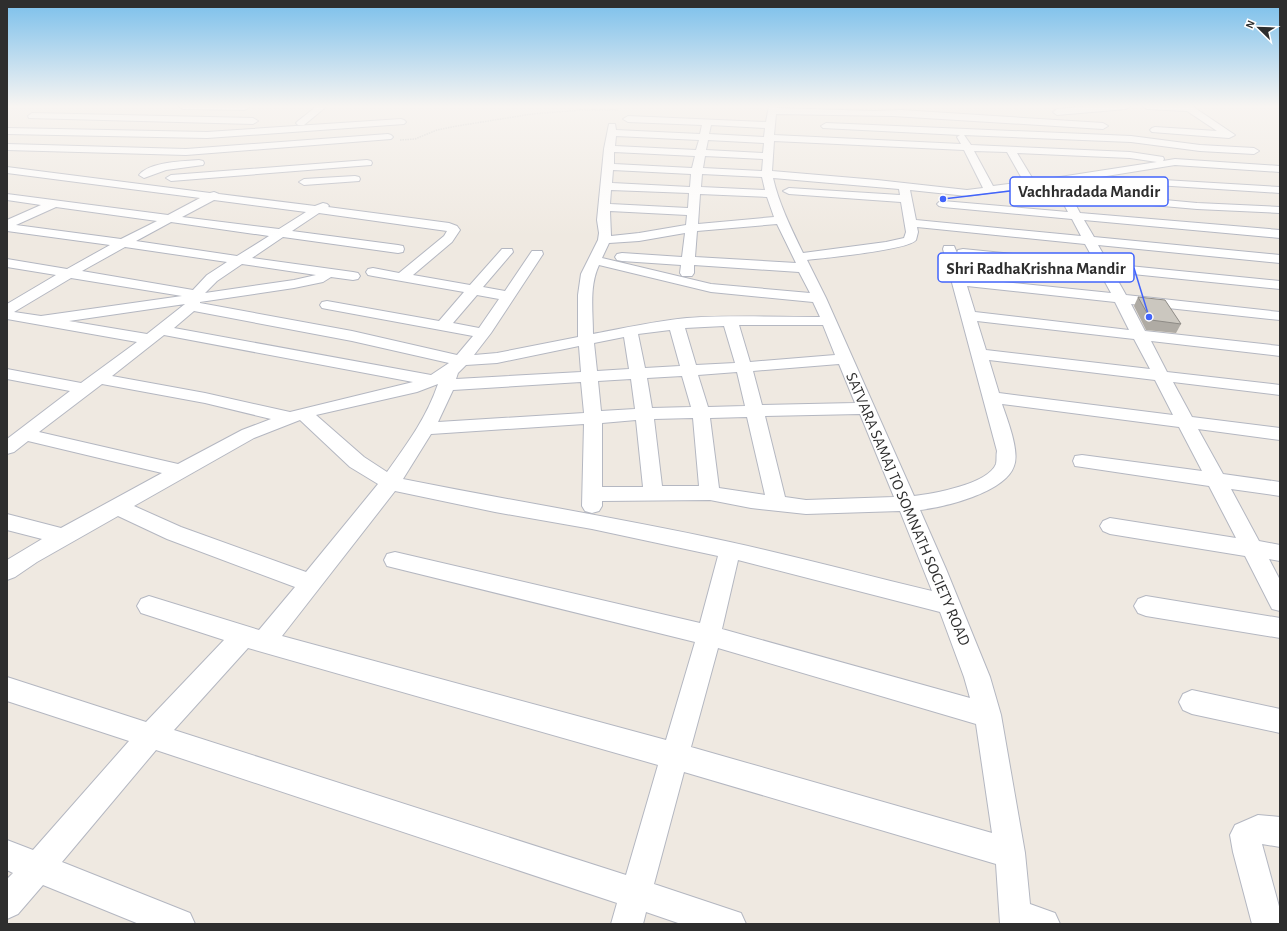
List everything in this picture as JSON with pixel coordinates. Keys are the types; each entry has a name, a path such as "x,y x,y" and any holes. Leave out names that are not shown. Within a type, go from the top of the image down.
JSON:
{"street":[{"path":"68,158 85,149"},
{"path":"112,149 201,151 222,149"},
{"path":"592,521 593,417 586,341 585,286 588,274 597,258 604,240 605,233 603,220 609,149"},
{"path":"619,149 700,153 712,149"},
{"path":"685,282 689,262 697,171 701,149"},
{"path":"608,167 697,171 737,149"},
{"name":"SATVARA SAMAJ TO SOMNATH SOCIETY ROAD","path":"773,149 780,192 781,220 829,321 949,605 977,677 988,715 1010,853 1025,921"},
{"path":"813,149 904,186 967,193 1031,185 1060,177 1280,190"},
{"path":"968,149 990,191"},
{"path":"1010,149 1031,185"},
{"path":"1018,149 1130,155 1174,162 1280,169"},
{"path":"1189,149 1210,164"},
{"path":"1206,149 1260,156"},
{"path":"1251,149 1280,169"},
{"path":"1046,151 1060,177 1076,215 1280,602"},
{"path":"7,310 69,273 211,196 227,185 140,175 167,166 213,162"},
{"path":"1083,178 1174,162"},
{"path":"171,178 367,163"},
{"path":"300,194 310,167"},
{"path":"7,170 211,196 325,201 445,226 454,230 448,239 402,277"},
{"path":"7,226 54,203 122,173"},
{"path":"1060,177 1196,206 1280,210"},
{"path":"304,182 355,179"},
{"path":"606,186 780,192 906,199"},
{"path":"597,258 689,262 802,263 905,242 910,240 912,232 904,186"},
{"path":"7,197 398,249"},
{"path":"7,448 184,313 204,284 281,234 325,201"},
{"path":"942,204 1280,234"},
{"path":"604,207 693,212"},
{"path":"445,226 455,218"},
{"path":"604,240 639,237 692,228 781,220"},
{"path":"910,223 1280,259"},
{"path":"7,226 122,244 352,276"},
{"path":"592,494 710,493 777,504 806,507 907,504 940,500 966,492 992,480 1005,466 1006,451 980,354 958,282 956,251 1280,285"},
{"path":"442,326 507,252"},
{"path":"7,903 151,736 254,639 310,583 390,483 406,460 424,429 448,374 483,333 537,254"},
{"path":"597,258 685,282 732,291 819,298"},
{"path":"7,263 69,273 195,299 352,336 448,374"},
{"path":"38,321 301,283 318,279 329,272"},
{"path":"373,272 509,296"},
{"path":"958,282 1280,316"},
{"path":"327,305 483,333"},
{"path":"7,316 448,374 590,376 640,374 845,359"},
{"path":"968,316 1280,351"},
{"path":"730,321 744,367 777,504"},
{"path":"7,571 179,471 248,434 298,416 412,388 448,374 497,358 630,331 676,324 730,321 829,321"},
{"path":"676,324 701,412 710,493"},
{"path":"630,331 640,374 646,414 652,493"},
{"path":"980,354 1280,390"},
{"path":"7,374 84,389"},
{"path":"98,378 298,416 357,462 390,483 495,506 592,521 730,550 949,605"},
{"path":"992,397 1280,434"},
{"path":"424,429 646,414 866,408"},
{"path":"25,434 179,471"},
{"path":"1082,461 1280,489"},
{"path":"117,507 174,533 310,583"},
{"path":"7,522 64,537"},
{"path":"1110,526 1280,553"},
{"path":"628,924 709,635 730,550"},
{"path":"395,560 709,635 988,715"},
{"path":"149,606 254,639 674,756 1010,853"},
{"path":"1146,606 1280,628"},
{"path":"7,689 636,892 730,924"},
{"path":"1192,702 1280,721"},
{"path":"1268,924 1245,835 1252,830 1268,829 1280,832"},
{"path":"7,855 179,924"}],"building":[{"path":"1138,297 1165,300 1181,324 1151,320"}],"place":[{"name":"Vachhradada Mandir","path":"943,199"},
{"name":"Shri RadhaKrishna Mandir","path":"1149,317"}]}
